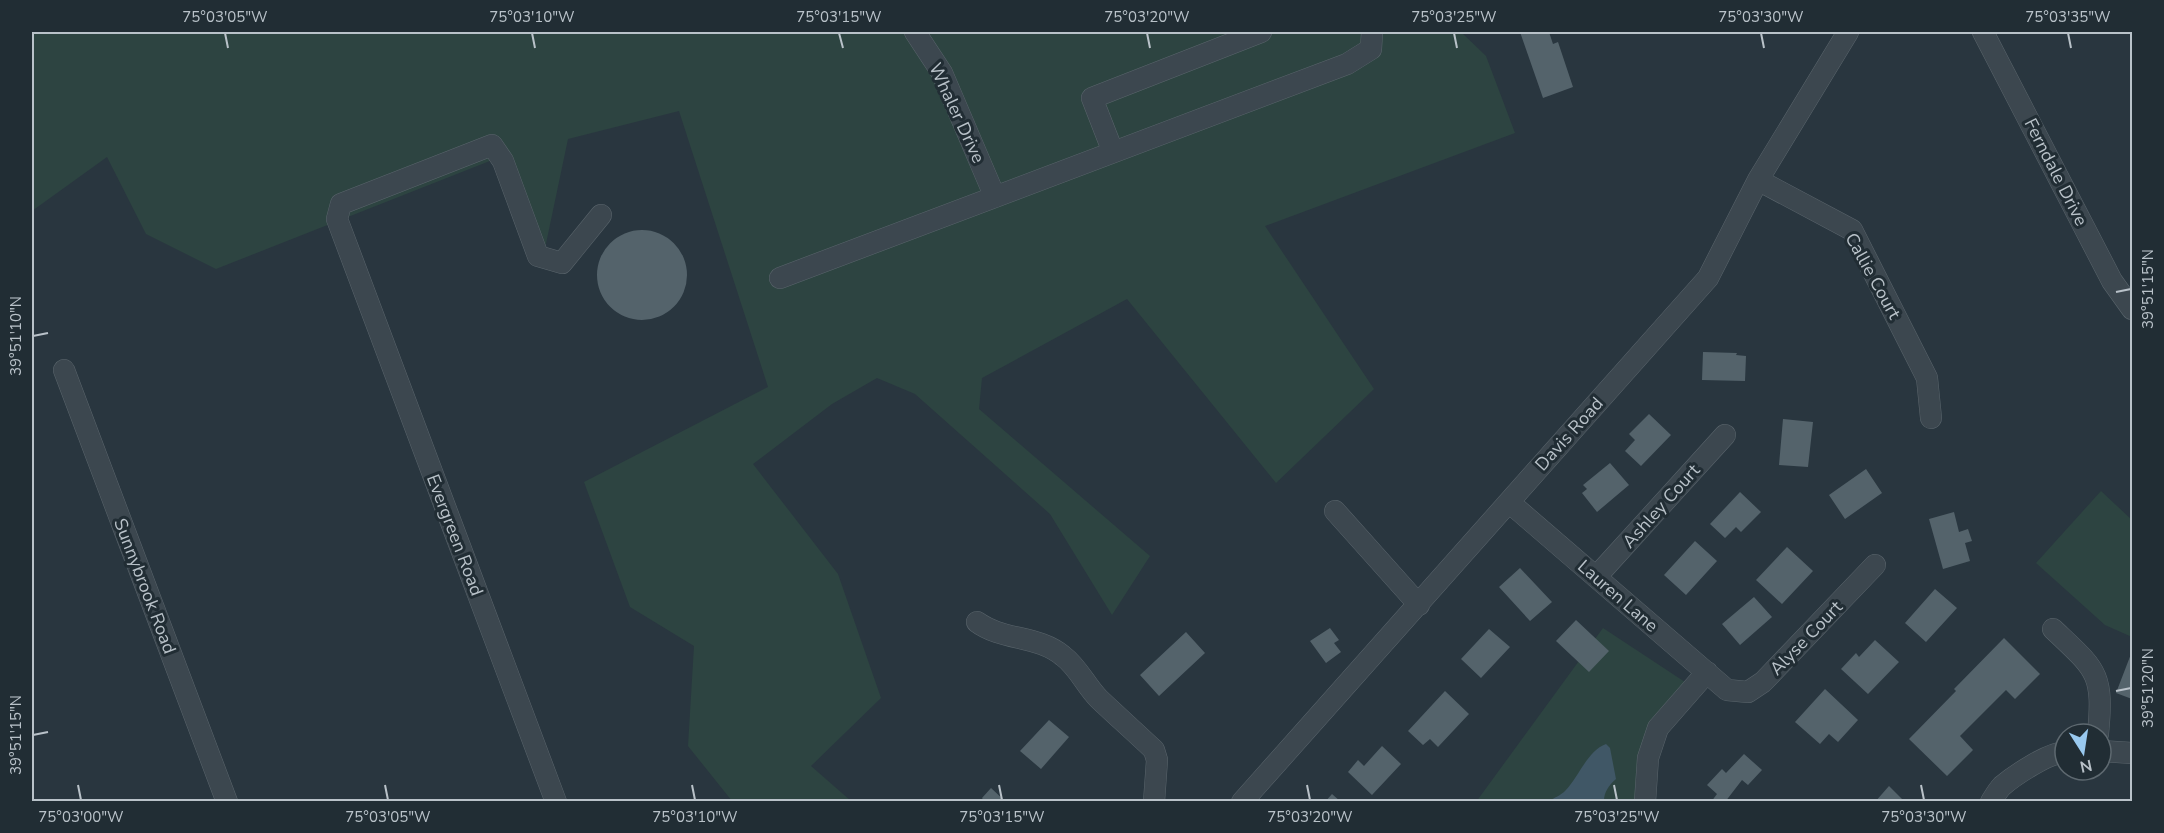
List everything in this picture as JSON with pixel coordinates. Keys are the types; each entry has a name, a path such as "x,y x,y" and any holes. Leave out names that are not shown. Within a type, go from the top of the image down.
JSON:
{"street":[{"name":"Whaler Drive","path":"915,32 942,73 995,197"},
{"path":"1113,152 1092,98 1261,32"},
{"path":"780,279 1347,64 1371,49 1372,32"},
{"name":"Davis Road","path":"1242,801 1510,503 1708,278 1758,180 1848,32"},
{"name":"Ferndale Drive","path":"1983,32 2112,281 2133,309"},
{"name":"Evergreen Road","path":"556,801 337,219 341,204 492,145 503,161 538,256 562,263 601,214"},
{"name":"Callie Court","path":"1758,180 1852,230 1927,378 1931,418"},
{"name":"Sunnybrook Road","path":"64,370 227,801"},
{"name":"Ashley Court","path":"1596,578 1725,435"},
{"name":"Lauren Lane","path":"1510,503 1727,690"},
{"path":"1335,511 1419,605"},
{"name":"Alyse Court","path":"1727,690 1748,692 1763,682 1875,565"},
{"path":"977,622 986,629 1002,635 1045,645 1064,656 1098,698 1154,750 1157,760 1154,801"},
{"path":"2053,629 2089,663 2098,679 2101,708 2099,722"},
{"path":"1645,801 1648,758 1658,728 1707,672"},
{"path":"2113,752 2133,753"},
{"path":"1991,801 2001,787 2053,756"}],"green space":[{"path":"32,32 1461,32 1486,56 1515,133 1265,226 1374,389 1276,483 1127,299 982,378 979,409 1150,556 1112,615 1050,514 915,394 877,378 832,404 753,464 838,574 881,698 811,766 851,801 732,801 688,746 694,646 630,607 584,482 768,387 679,111 568,139 543,258 505,155 216,269 146,234 107,157 32,211"},
{"path":"2101,491 2132,520 2132,637 2105,625 2036,563"},
{"path":"1603,628 1688,684 1639,801 1476,802"}],"water":[{"path":"1606,744 1610,748 1616,779 1607,789 1604,801 1549,801 1565,791 1588,758 1599,747"}],"building":[{"path":"1520,32 1549,32 1553,44 1558,42 1573,87 1543,98"},
{"path":"642,230 659,234 674,243 683,258 687,275 683,292 674,307 659,316 642,320 625,316 610,307 601,292 597,275 601,258 610,243 625,234"},
{"path":"1703,352 1737,353 1736,355 1746,356 1745,381 1702,380"},
{"path":"1649,414 1671,435 1641,466 1625,451 1635,440 1629,434"},
{"path":"1783,419 1813,422 1808,467 1779,465"},
{"path":"1610,463 1629,485 1597,512 1582,493 1587,489 1583,485"},
{"path":"1866,469 1882,493 1845,519 1829,495"},
{"path":"1740,492 1761,512 1741,532 1736,527 1725,538 1710,524"},
{"path":"1954,512 1959,532 1968,529 1972,541 1965,543 1970,561 1943,569 1929,519"},
{"path":"1695,541 1717,561 1686,595 1664,575"},
{"path":"1787,547 1813,571 1782,604 1756,580"},
{"path":"1520,568 1552,602 1530,621 1499,587"},
{"path":"1935,589 1957,608 1926,642 1905,623"},
{"path":"1754,597 1772,617 1740,645 1722,624"},
{"path":"1576,620 1609,651 1589,672 1556,641"},
{"path":"1330,628 1339,640 1334,643 1341,652 1326,663 1310,641"},
{"path":"1489,629 1510,647 1481,678 1461,659"},
{"path":"1186,632 1205,653 1159,696 1140,675"},
{"path":"2004,638 2040,674 2015,699 2006,690 1960,736 1973,750 1947,776 1909,739"},
{"path":"1875,640 1899,662 1868,694 1841,669 1856,653 1859,657"},
{"path":"2132,655 2132,699 2116,693"},
{"path":"1825,689 1858,720 1838,742 1829,734 1820,744 1795,722"},
{"path":"1445,691 1469,714 1438,747 1430,739 1423,745 1408,731"},
{"path":"1049,720 1069,737 1041,769 1020,751"},
{"path":"1382,746 1401,764 1372,795 1348,772 1358,760 1364,766"},
{"path":"1744,754 1762,770 1748,785 1742,780 1725,802 1711,802 1717,794 1707,785 1722,769 1726,773"},
{"path":"1889,786 1905,802 1875,802"},
{"path":"991,788 1006,802 985,802 982,798"},
{"path":"1332,794 1341,802 1325,802"}]}
